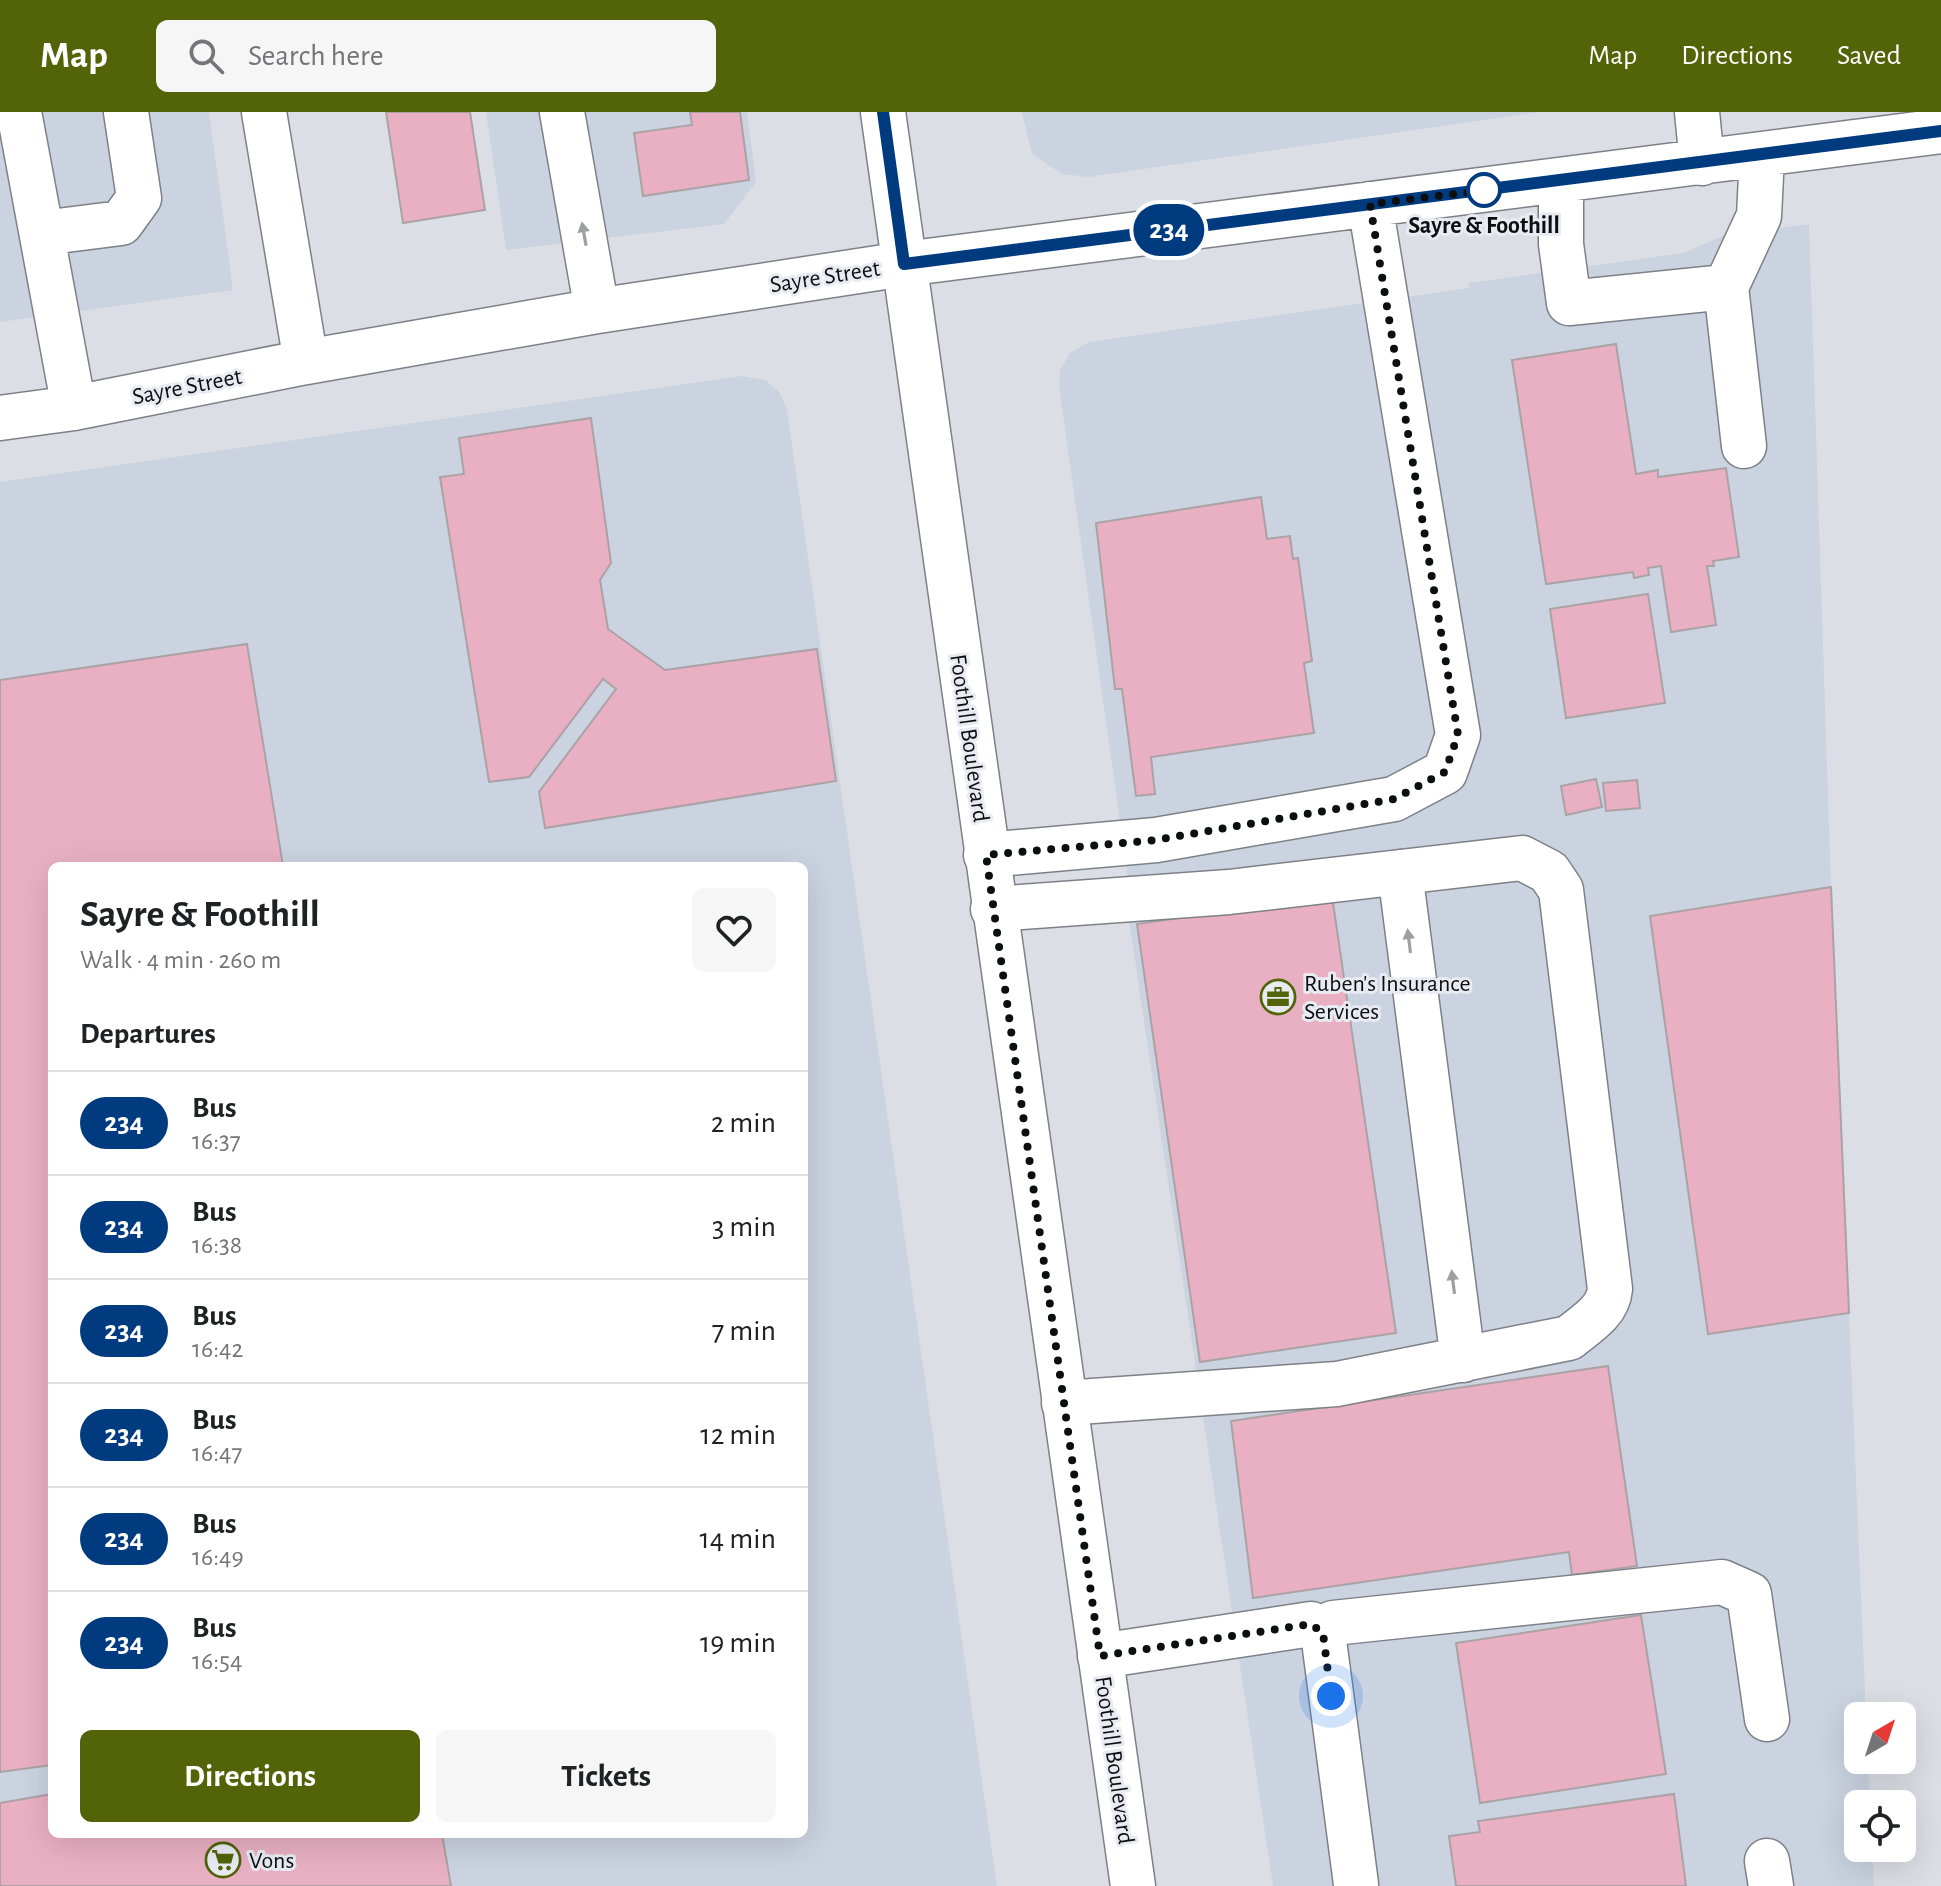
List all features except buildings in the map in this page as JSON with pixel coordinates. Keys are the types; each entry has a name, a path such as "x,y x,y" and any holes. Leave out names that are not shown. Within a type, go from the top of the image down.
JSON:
{"street":[{"path":"19,112 74,408"},
{"path":"42,233 121,223 139,198 126,112"},
{"path":"264,112 306,362"},
{"path":"562,112 597,311"},
{"name":"Foothill Boulevard","path":"883,112 1133,1886"},
{"path":"1697,112 1702,163"},
{"name":"Sayre Street","path":"0,418 74,408 306,362 597,311 904,264 1941,131"},
{"path":"1744,446 1726,287 1759,216 1762,156"},
{"path":"1561,181 1561,244 1569,303 1726,287"},
{"path":"986,855 1156,840 1394,799 1445,772 1458,735 1370,204"},
{"path":"993,909 1229,892 1522,858 1549,872 1561,890 1610,1289 1609,1301 1599,1314 1569,1338 1337,1384 1064,1403"},
{"path":"1400,872 1463,1360"},
{"path":"1323,1633 1333,1623 1722,1582 1749,1594 1767,1719"},
{"path":"1100,1656 1311,1624 1323,1633 1353,1885"}],"shaded area":[{"path":"0,112 209,112 233,290 0,322"},
{"path":"486,112 747,112 756,182 724,224 506,250"},
{"path":"1022,112 1540,112 1088,177 1062,174 1032,154"},
{"path":"1809,224 1831,887 1865,1702 1844,1702 1844,1774 1869,1774 1869,1790 1844,1790 1844,1862 1873,1862 1874,1886 1273,1886 1124,887 1129,886 1059,386 1060,370 1070,353 1089,342 1469,288 1469,283 1684,253 1724,235"},
{"path":"742,376 765,380 780,393 787,410 997,1886 0,1886 0,482"}],"bus line":[{"name":"234","path":"883,112 904,264 1941,131"}],"place":[{"name":"Sayre & Foothill","path":"1484,190"},
{"name":"Ruben's Insurance Services","path":"1278,997"},
{"name":"Vons","path":"223,1860"}],"route":[{"path":"1331,1696 1323,1633 1311,1624 1100,1656 986,855 1156,840 1394,799 1445,772 1458,735 1370,204 1497,189 1484,190"}]}
